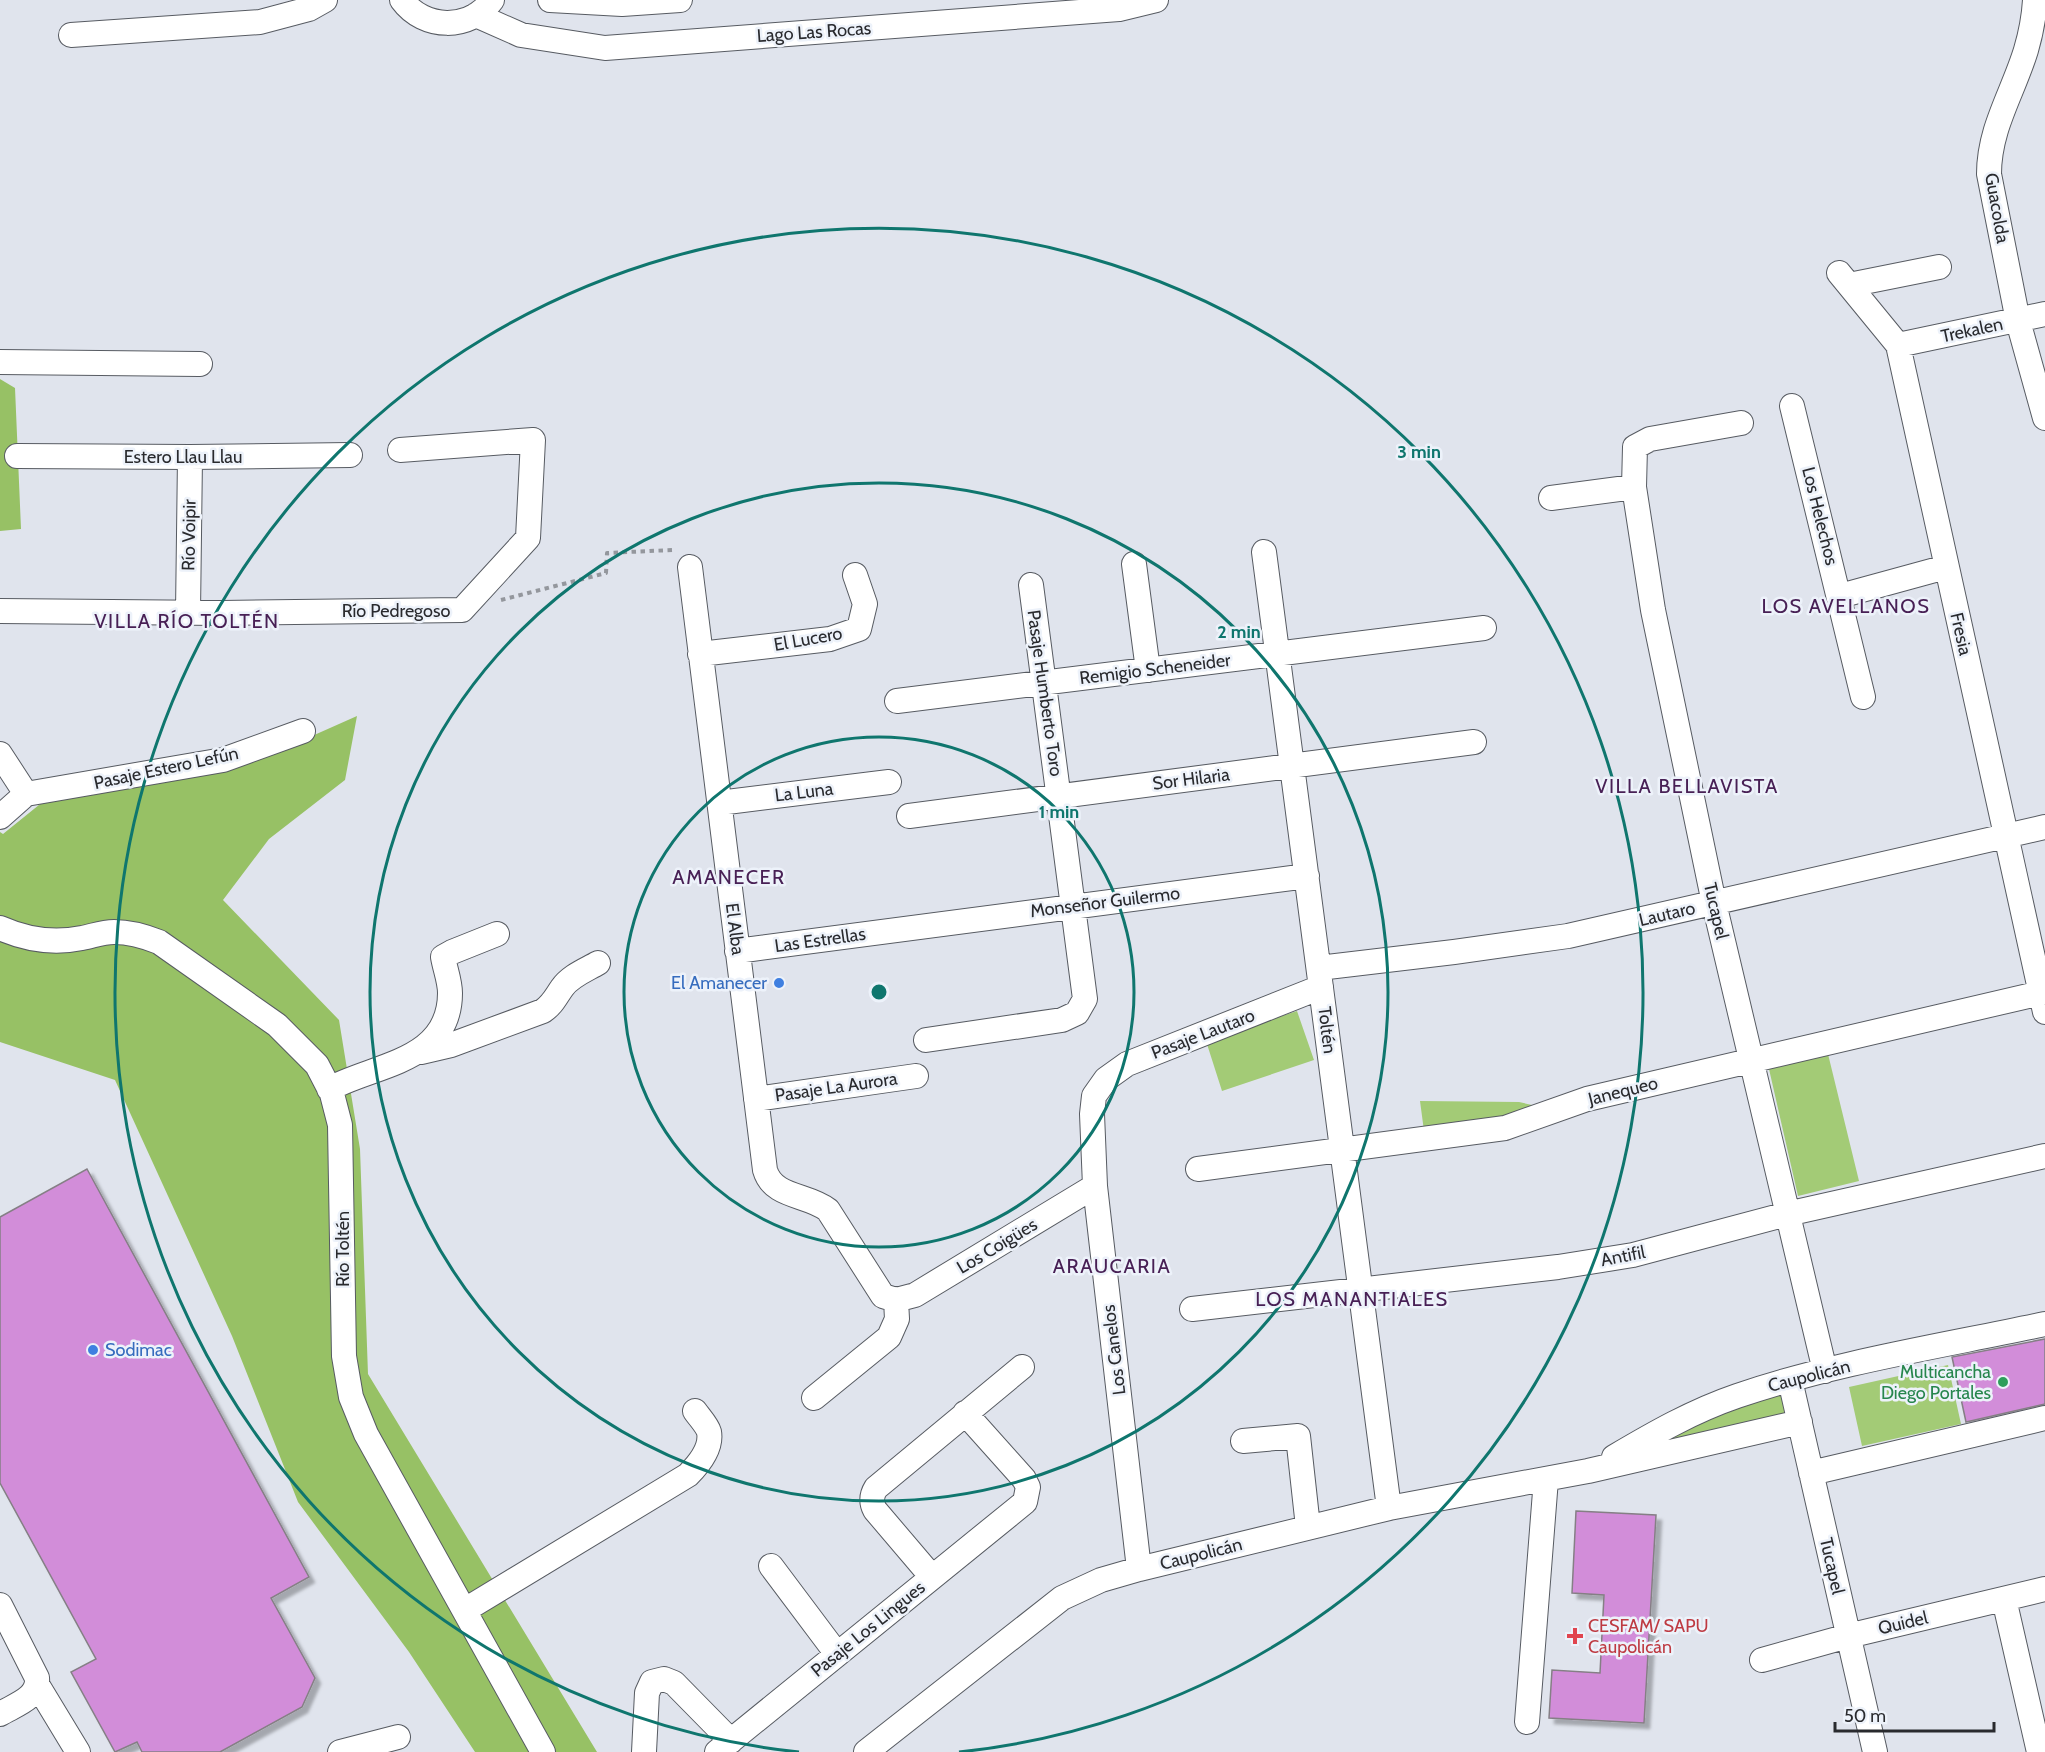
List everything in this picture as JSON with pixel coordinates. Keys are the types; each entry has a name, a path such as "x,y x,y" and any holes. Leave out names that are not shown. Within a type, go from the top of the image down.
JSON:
{"street":[{"path":"71,35 260,22 309,9 325,0"},
{"path":"402,0 407,7 422,18 440,23 459,22 484,8"},
{"path":"550,0 622,4 680,0"},
{"name":"Lago Las Rocas","path":"484,8 521,34 605,48 1119,9 1156,0"},
{"name":"Guacolda","path":"2035,0 2034,20 2025,52 1994,131 1989,158 1992,189 2018,321 2045,418"},
{"name":"Fresia","path":"1939,267 1844,279 1898,345 2044,999"},
{"name":"Trekalen","path":"1898,345 2045,314"},
{"path":"0,362 200,364"},
{"name":"Los Helechos","path":"1792,406 1863,697"},
{"name":"Tucapel","path":"1741,423 1650,439 1635,447 1634,487 1653,610 1714,903 1825,1371"},
{"name":"Río Pedregoso","path":"0,611 462,610 528,538 533,440 400,450"},
{"name":"Estero Llau Llau","path":"17,456 350,455"},
{"name":"Río Voipir","path":"188,612 190,457"},
{"path":"1551,498 1634,487"},
{"name":"Toltén","path":"1264,552 1389,1508"},
{"name":"El Alba","path":"681,559 700,654 765,1170 770,1183 783,1192 818,1202 828,1210 883,1296 896,1300"},
{"path":"1134,564 1148,670"},
{"path":"1840,596 1946,567"},
{"name":"El Lucero","path":"700,654 830,639 859,629 865,604 855,575"},
{"name":"Pasaje Humberto Toro","path":"926,1040 1062,1020 1077,1013 1085,999 1031,585"},
{"name":"Remigio Scheneider","path":"897,701 1484,628"},
{"name":"Pasaje Estero Lefún","path":"26,794 223,760 303,731"},
{"name":"Sor Hilaria","path":"909,816 1474,742"},
{"path":"0,754 26,794 0,817"},
{"name":"La Luna","path":"719,802 889,782"},
{"name":"Lautaro","path":"1320,978 1454,952 1568,936 2045,827"},
{"name":"Monseñor Guilermo","path":"903,929 1307,876"},
{"name":"Río Toltén","path":"0,928 42,941 72,940 101,932 115,932 143,936 159,942 277,1025 316,1065 337,1110 342,1140 344,1356 351,1397 366,1434 543,1752"},
{"name":"Las Estrellas","path":"737,951 903,929"},
{"path":"329,1089 343,1081 402,1061 436,1036 449,1010 450,992 443,957 498,934"},
{"path":"413,1054 451,1045 543,1011 553,1004 562,987 578,973 598,963"},
{"name":"Pasaje Lautaro","path":"1094,1095 1106,1079 1127,1064 1320,978"},
{"name":"Janequeo","path":"1198,1169 1505,1128 1587,1099 1750,1060 2044,999"},
{"name":"Pasaje La Aurora","path":"756,1099 916,1076"},
{"name":"Los Canelos","path":"1094,1095 1092,1114 1095,1186 1139,1569"},
{"name":"Antifil","path":"1192,1309 1558,1267 1633,1255 1787,1214 2045,1156"},
{"name":"Los Coigües","path":"896,1300 915,1295 1095,1186"},
{"path":"814,1398 889,1338 897,1319 896,1300"},
{"name":"Caupolicán","path":"1588,1471 1660,1430 1736,1396 1825,1371 2045,1324"},
{"path":"932,1577 875,1510 873,1494 876,1488 1022,1367"},
{"name":"Tucapel","path":"1790,1380 1875,1752"},
{"path":"465,1610 688,1474 702,1459 708,1440 708,1430 695,1411"},
{"name":"Pasaje Los Lingues","path":"724,1746 1025,1502 1028,1487 1024,1479 965,1413"},
{"path":"1811,1473 2045,1418"},
{"name":"Caupolicán","path":"866,1752 1062,1598 1101,1580 1389,1508 1588,1471 1800,1422"},
{"path":"1243,1441 1298,1436 1308,1527"},
{"path":"1527,1722 1546,1479"},
{"path":"771,1566 837,1654"},
{"name":"Quidel","path":"1762,1660 1848,1636 2045,1589"},
{"path":"2004,1599 2039,1752"},
{"path":"0,1605 38,1678 38,1686 78,1752"},
{"path":"644,1752 647,1693 652,1682 664,1679 674,1683 724,1746"},
{"path":"0,1714 33,1694 38,1686"},
{"path":"340,1752 398,1737"}],"path":[{"path":"496,602 606,573 607,553 681,559"}],"green space":[{"path":"0,379 15,388 21,529 0,531"},
{"path":"357,716 345,780 269,839 223,900 339,1020 360,1149 368,1374 597,1752 475,1752 409,1652 298,1502 232,1336 115,1080 0,1042 0,832 3,834 55,792 303,740"},
{"path":"1297,1011 1314,1060 1222,1091 1206,1041"},
{"path":"1828,1054 1859,1181 1798,1196 1769,1069"},
{"path":"1420,1101 1519,1102 1532,1105 1535,1112 1424,1131"},
{"path":"1948,1365 1961,1424 1862,1446 1849,1387"},
{"path":"1781,1394 1787,1417 1641,1454 1691,1424"}],"building":[{"name":"Sodimac","path":"87,1169 309,1577 271,1598 315,1678 302,1707 220,1752 142,1752 137,1742 115,1752 71,1672 96,1659 0,1483 0,1217"},
{"name":"Multicancha Diego Portales","path":"2045,1339 2045,1404 1966,1422 1952,1357"},
{"path":"1576,1511 1656,1515 1644,1723 1549,1718 1552,1670 1600,1673 1604,1595 1572,1593"}],"place":[{"name":"El Amanecer","path":"779,983"},
{"name":"Sodimac","path":"93,1350"},
{"name":"Multicancha Diego Portales","path":"2003,1382"},
{"name":"CESFAM/ SAPU Caupolicán","path":"1575,1636"}],"district":[{"name":"LOS AVELLANOS","path":"1846,606"},
{"name":"VILLA RÍO TOLTÉN","path":"187,621"},
{"name":"VILLA BELLAVISTA","path":"1687,786"},
{"name":"AMANECER","path":"729,877"},
{"name":"ARAUCARIA","path":"1112,1266"},
{"name":"LOS MANANTIALES","path":"1352,1299"}]}
